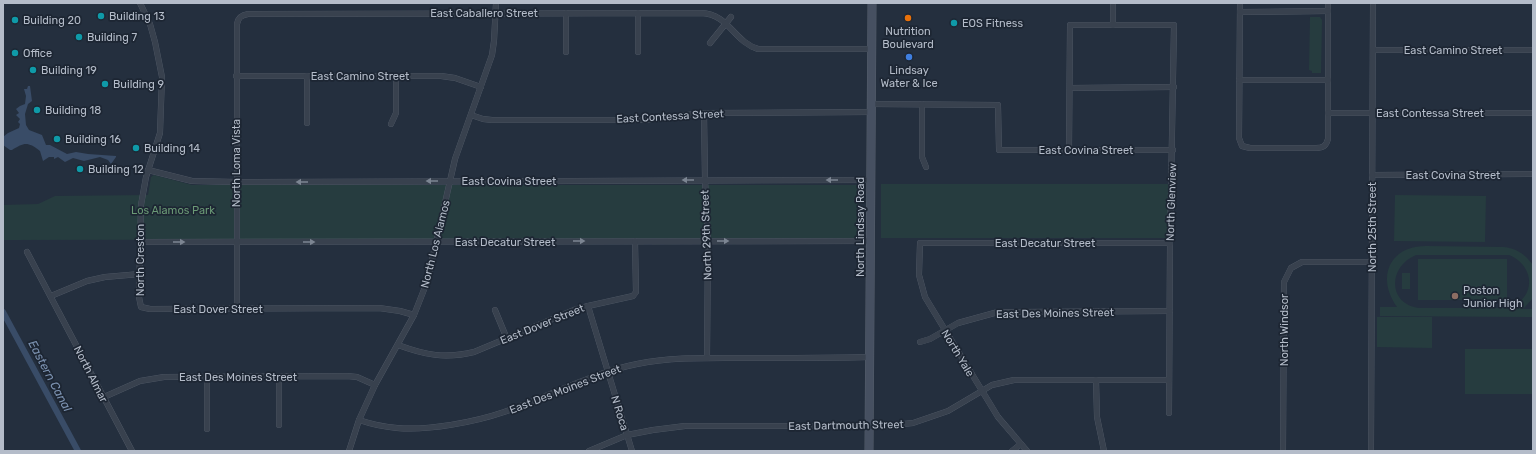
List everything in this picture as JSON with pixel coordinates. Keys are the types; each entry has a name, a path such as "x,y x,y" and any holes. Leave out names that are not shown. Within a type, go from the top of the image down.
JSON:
{"main road":[{"name":"North Lindsay Road","path":"869,451 872,3"}],"street":[{"name":"North Creston","path":"140,3 150,24 162,77 160,133 148,170 140,205 139,297 141,307"},
{"name":"North Los Alamos","path":"349,451 359,420 375,385 414,315 427,282 455,159 492,56 496,3"},
{"path":"1069,150 1070,25 1113,25 1113,3"},
{"path":"1240,3 1239,138 1242,146 1250,148 1316,148 1324,146 1328,139 1328,3"},
{"name":"North 25th Street","path":"1371,451 1373,3"},
{"path":"1240,12 1328,11"},
{"path":"566,13 566,52"},
{"path":"638,13 638,52"},
{"name":"East Caballero Street","path":"240,17 248,14 707,13 717,16 744,41 758,49 872,50"},
{"name":"North Loma Vista","path":"236,309 236,24 240,17"},
{"path":"710,43 731,17"},
{"name":"North Glenview","path":"1113,25 1174,25 1169,413"},
{"name":"East Camino Street","path":"1373,50 1533,50"},
{"name":"East Camino Street","path":"236,76 448,77 481,87"},
{"path":"306,123 307,76"},
{"path":"391,124 396,109 396,76"},
{"path":"1239,80 1328,80"},
{"path":"1070,88 1174,88"},
{"path":"922,104 922,157 926,167"},
{"name":"East Contessa Street","path":"470,115 492,120 636,120 704,113 871,108 922,104 998,105 998,150"},
{"name":"North 29th Street","path":"704,113 708,241 707,358"},
{"name":"East Contessa Street","path":"1328,113 1533,113"},
{"name":"East Covina Street","path":"998,150 1173,150"},
{"name":"East Covina Street","path":"148,170 192,181 236,182 871,180"},
{"name":"East Covina Street","path":"1372,175 1533,174"},
{"name":"East Dover Street","path":"398,345 429,355 450,356 474,352 557,317 588,306 635,296 635,241"},
{"name":"East Decatur Street","path":"140,242 871,241"},
{"name":"East Decatur Street","path":"920,242 1170,243"},
{"name":"North Yale","path":"920,242 919,275 925,297 981,392 998,417 1027,451"},
{"name":"North Almar","path":"28,252 132,451"},
{"name":"North Windsor","path":"1283,451 1284,282 1291,268 1302,262 1372,262"},
{"path":"51,296 87,281 105,277 140,274"},
{"name":"N Roca","path":"588,306 632,451"},
{"name":"East Dover Street","path":"141,307 150,309 379,308 414,315"},
{"path":"495,310 507,338"},
{"name":"East Des Moines Street","path":"920,342 930,339 958,323 998,312 1170,312"},
{"name":"East Des Moines Street","path":"359,420 376,425 402,429 463,423 504,412 608,371 638,364 669,360 707,358 870,357"},
{"name":"East Des Moines Street","path":"104,397 120,389 152,378 347,376 356,377 375,385"},
{"path":"207,377 207,429"},
{"path":"279,377 279,425"},
{"name":"East Dartmouth Street","path":"589,451 627,435 685,426 884,426 912,423 948,411 992,385 1014,380 1169,380"},
{"path":"1096,380 1097,417 1104,451"},
{"path":"1012,451 1021,444"}],"green space":[{"path":"1310,17 1320,17 1322,20 1321,73 1312,73 1312,71 1309,70"},
{"name":"Los Alamos Park","path":"154,175 192,185 860,185 860,238 3,240 3,205 38,204 55,196 148,195 151,177"},
{"path":"881,184 1168,184 1168,238 881,238"},
{"path":"1395,195 1486,196 1485,242 1394,241"},
{"path":"1413,247 1503,247 1520,252 1533,265 1533,298 1523,309 1533,309 1533,317 1380,316 1380,307 1397,307 1387,285 1387,275 1390,266 1395,258 1403,251","holes":["1416,255 1509,255 1518,260 1524,267 1528,274 1529,282 1528,290 1524,297 1517,304 1508,308 1420,308 1409,305 1402,300 1397,293 1395,285 1396,276 1400,268"]},
{"path":"1418,259 1507,259 1507,300 1418,300"},
{"path":"1402,273 1410,273 1410,289 1402,289"},
{"path":"1377,317 1432,317 1432,348 1377,347"},
{"path":"1465,349 1533,349 1533,394 1465,394"}],"water":[{"path":"28,86 30,86 32,101 28,104 25,114 26,125 29,130 42,135 46,145 50,145 67,154 76,152 116,156 111,164 108,160 100,157 84,161 73,158 65,162 58,157 54,159 54,157 49,157 43,161 40,151 29,144 12,150 3,145 3,137 19,128 20,124 18,122 20,119 16,115 19,113 16,109 25,104 26,96 24,89 27,89"}],"waterway":[{"name":"Eastern Canal","path":"3,312 78,451"}],"place":[{"name":"Building 13","path":"101,16"},
{"name":"Nutrition Boulevard","path":"908,18"},
{"name":"Building 20","path":"15,20"},
{"name":"EOS Fitness","path":"954,23"},
{"name":"Building 7","path":"79,37"},
{"name":"Office","path":"15,53"},
{"name":"Lindsay Water & Ice","path":"909,57"},
{"name":"Building 19","path":"33,70"},
{"name":"Building 9","path":"105,84"},
{"name":"Building 18","path":"37,110"},
{"name":"Building 16","path":"57,139"},
{"name":"Building 14","path":"136,148"},
{"name":"Building 12","path":"80,169"},
{"name":"Poston Junior High","path":"1455,296"}]}
